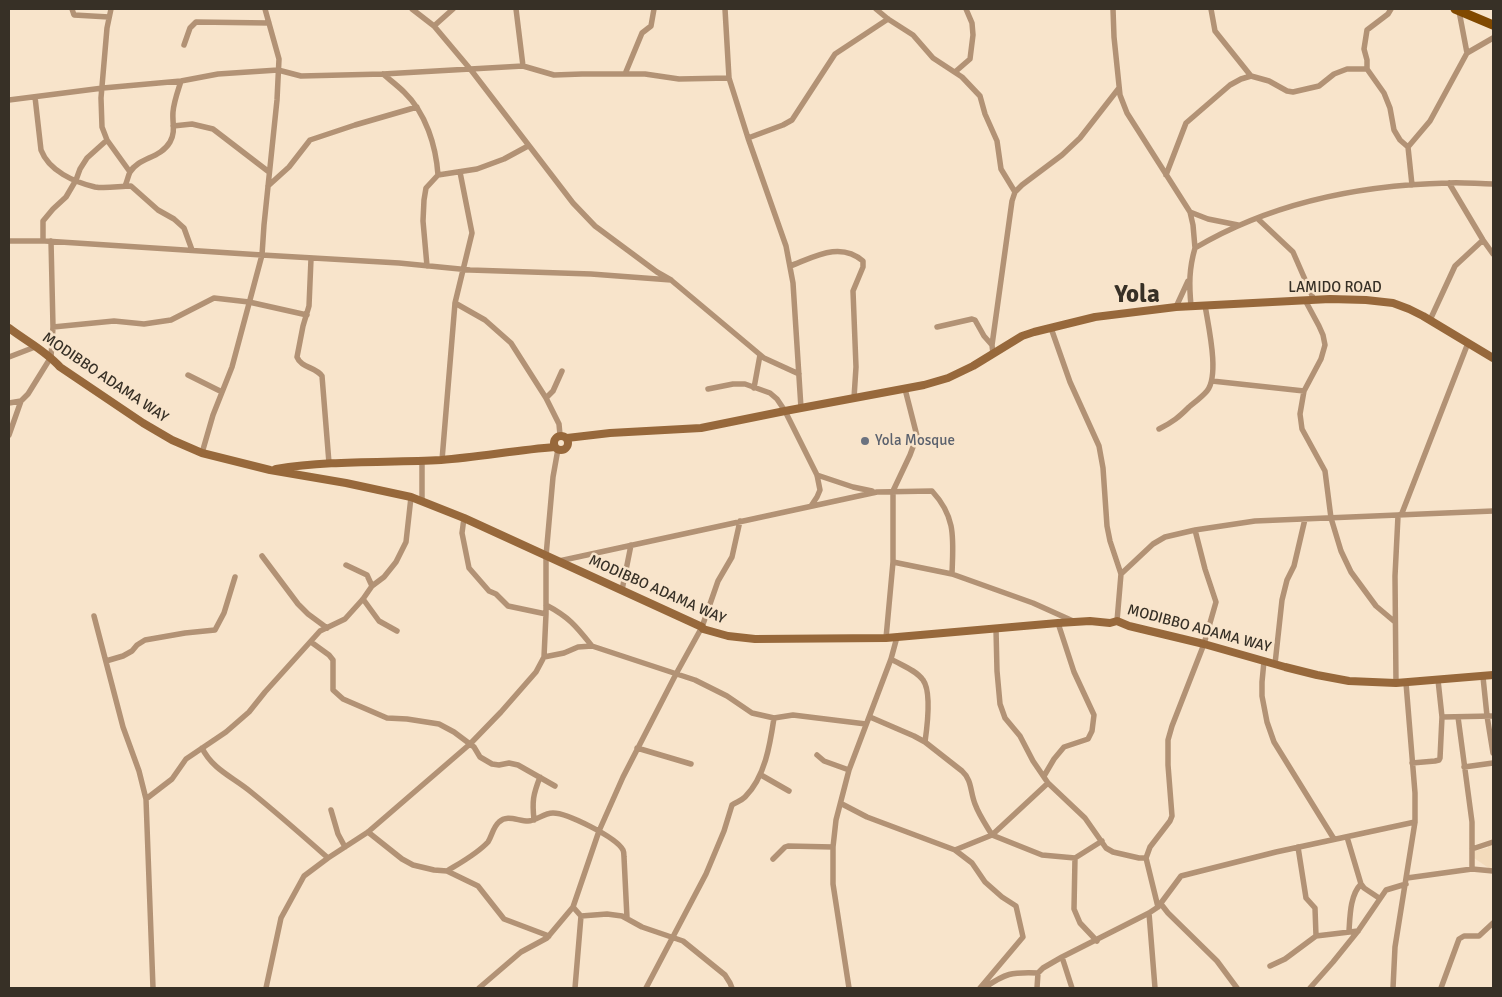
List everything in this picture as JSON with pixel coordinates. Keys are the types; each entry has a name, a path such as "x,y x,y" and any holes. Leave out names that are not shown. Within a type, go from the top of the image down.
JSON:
{"main road":[{"path":"1457,10 1493,25"},
{"name":"LAMIDO ROAD","path":"561,443 585,436 610,433 702,428 785,410 924,385 948,378 1022,336 1095,318 1176,307 1304,300 1366,300 1393,303 1430,320 1493,358"},
{"name":"MODIBBO ADAMA WAY","path":"9,328 51,356 60,367 143,423 172,440 202,453 270,470 346,482 411,497 464,518 703,629 728,636 755,639 886,638 1058,623 1090,621 1110,623 1117,621 1129,626 1318,675 1349,681 1406,683 1493,675"},
{"path":"270,470 328,463 442,460 531,449 561,443"}],"street":[{"path":"72,9 74,16 109,17"},
{"path":"111,9 106,28 101,98 102,127 107,140 130,172"},
{"path":"202,453 213,415 232,367 262,256 277,100 279,59 265,9"},
{"path":"412,9 434,26 472,70 528,146 573,203 595,226 657,272 671,280 764,358 799,374"},
{"path":"434,26 453,9"},
{"path":"516,9 523,66"},
{"path":"625,74 642,33 651,26 654,9"},
{"path":"725,9 729,78 786,246 790,266 793,283 801,408"},
{"path":"876,9 913,35 933,58 971,84 980,96 985,114 997,141 1001,169 1015,192"},
{"path":"955,72 970,58 973,36 972,23 966,9"},
{"path":"1113,9 1118,88 1127,113 1190,212 1195,248 1189,279 1192,306"},
{"path":"1211,9 1215,31 1251,76"},
{"path":"1391,9 1388,14 1367,30 1364,49 1367,69 1384,93 1390,108 1394,130 1400,140 1408,147 1412,185"},
{"path":"1457,10 1467,52"},
{"path":"748,138 792,120 835,54 888,19"},
{"path":"184,45 190,28 196,22 269,23"},
{"path":"1408,147 1430,121 1467,52 1493,38"},
{"path":"9,100 102,88 181,81 218,74 278,70 301,76 472,70 523,66 554,75 645,74 679,79 729,78"},
{"path":"1166,175 1186,123 1230,85 1241,79 1251,76 1293,92 1319,86 1334,74 1347,70 1367,69"},
{"path":"383,74 405,93 417,107 429,130 438,175"},
{"path":"125,186 130,172 142,161 162,152 174,135 173,111 181,81"},
{"path":"993,354 992,345 1012,201 1015,192 1062,155 1080,138 1118,88"},
{"path":"35,97 44,158 60,173 97,187 131,186 158,210 174,219 184,228 192,250"},
{"path":"268,186 289,167 310,140 417,107"},
{"path":"173,126 192,124 213,129 269,172"},
{"path":"43,240 43,221 66,197 87,158 107,140"},
{"path":"427,266 424,221 426,188 438,175 477,169 504,159 528,146"},
{"path":"442,460 455,303 472,233 460,172"},
{"path":"1449,183 1493,254"},
{"path":"1195,248 1239,225 1299,204 1346,192 1412,185 1449,183 1493,184"},
{"path":"1190,212 1208,219 1239,225"},
{"path":"1258,219 1293,252 1314,300"},
{"path":"9,241 43,240 262,256 399,263 462,269 591,274 671,280"},
{"path":"1430,320 1456,266 1483,240"},
{"path":"9,403 21,400 28,394 51,356 53,327 51,241"},
{"path":"790,266 823,253 839,250 855,254 863,261 863,267 853,291 856,367 854,398"},
{"path":"311,258 309,306 297,357 298,361 320,372 322,376 328,463"},
{"path":"1176,307 1189,279"},
{"path":"53,327 114,322 144,324 171,320 214,298 249,302 307,315"},
{"path":"1304,300 1319,326 1325,345 1321,359 1304,392 1300,414 1302,429 1325,471 1331,518 1341,551 1350,572 1376,606 1396,622"},
{"path":"266,988 281,918 304,876 368,832 470,744 525,686 536,672 544,657 546,556 553,477 561,443 559,424 546,398 511,343 485,320 455,303"},
{"path":"1159,429 1174,422 1182,415 1207,391 1212,382 1212,355 1205,305"},
{"path":"937,327 972,319 975,320 984,336 992,345"},
{"path":"1051,328 1070,382 1099,446 1103,468 1107,526 1121,574 1117,621"},
{"path":"1396,683 1395,558 1398,516 1402,513 1468,343"},
{"path":"9,358 35,347"},
{"path":"754,388 760,355"},
{"path":"546,398 553,392 562,371"},
{"path":"188,375 222,392"},
{"path":"1212,382 1304,392"},
{"path":"708,389 733,384 745,384 770,393 777,399 785,410 817,475 820,490 811,506"},
{"path":"886,638 893,562 893,491 916,436 905,389"},
{"path":"9,435 21,400"},
{"path":"422,460 422,501"},
{"path":"817,475 853,487 877,492"},
{"path":"557,562 877,492 932,491 938,497 949,516 953,528 952,574"},
{"path":"146,799 172,779 186,759 226,732 249,712 264,692 320,631 345,619 372,586 384,577 396,562 406,542 411,497"},
{"path":"1121,574 1153,544 1165,537 1195,530 1255,521 1493,511"},
{"path":"464,518 462,532 469,568 489,590 508,606 546,614"},
{"path":"1276,664 1282,600 1287,580 1294,566 1305,519"},
{"path":"479,988 521,952 547,938 573,907 599,831 637,748 702,627 718,581 732,557 740,521"},
{"path":"1158,907 1146,858 1150,847 1170,822 1172,816 1168,740 1204,644 1216,602 1195,530"},
{"path":"622,590 631,545"},
{"path":"262,556 298,604 327,628"},
{"path":"893,562 952,574 1033,603 1075,622"},
{"path":"346,565 367,575 372,586"},
{"path":"106,661 123,656 145,640 216,630 224,613 235,577"},
{"path":"363,599 379,621 397,631"},
{"path":"546,606 562,614 574,624 592,646"},
{"path":"94,616 123,727 146,799 153,988"},
{"path":"1044,776 1064,747 1088,739 1092,732 1094,721 1092,709 1074,672 1058,623"},
{"path":"996,629 1000,704 1006,718 1020,736 1033,761 1048,783 1085,818 1106,848 1113,852 1146,858"},
{"path":"849,988 833,884 833,847 836,820 842,804 849,770 891,660 897,637"},
{"path":"310,642 333,660 333,690 343,699 387,718 439,724 454,732 474,747 480,757 492,764 509,763 518,765 555,786"},
{"path":"544,657 564,653 578,647 592,646 710,687 752,713 774,718 793,715 866,724"},
{"path":"891,660 910,670 923,680 926,685 928,724 925,742"},
{"path":"1264,661 1262,696 1267,722 1274,742 1334,839"},
{"path":"1483,677 1490,716 1493,753"},
{"path":"1412,763 1439,760 1442,717 1438,680"},
{"path":"1393,988 1395,947 1415,822 1415,793 1406,683"},
{"path":"1442,717 1490,716"},
{"path":"870,717 925,742 968,776 974,802 992,835 1042,855 1075,858 1102,842"},
{"path":"1458,717 1472,822 1472,869"},
{"path":"646,988 706,874 724,832 729,810 732,805 746,797 761,774 770,745 774,718"},
{"path":"202,748 213,764 246,788 328,858"},
{"path":"637,748 691,764"},
{"path":"817,755 824,761 849,770"},
{"path":"1464,767 1493,763"},
{"path":"761,774 790,791"},
{"path":"534,820 532,801 540,777"},
{"path":"955,850 992,835 1048,783"},
{"path":"842,804 868,817 955,850 972,863 985,882 1016,906 1024,937 982,988"},
{"path":"331,810 338,834 345,847"},
{"path":"448,871 488,842 499,822 506,818 529,821 544,814 564,814 599,831 617,843 622,849 628,918"},
{"path":"1158,907 1181,876 1298,847 1415,822"},
{"path":"368,832 402,859 413,865 448,871 478,886 504,919 549,936"},
{"path":"1346,837 1361,884 1379,898"},
{"path":"1472,848 1493,842"},
{"path":"773,859 788,846 833,847"},
{"path":"1298,847 1306,898 1315,908 1316,936"},
{"path":"1075,858 1074,909 1080,923 1097,941"},
{"path":"1310,988 1358,930 1386,890 1406,881 1472,869 1493,871"},
{"path":"1349,931 1354,892 1361,884"},
{"path":"1037,988 1038,973 1043,968 1097,941 1162,904 1168,913 1217,961 1237,988"},
{"path":"573,907 581,916 575,988"},
{"path":"1149,913 1155,988"},
{"path":"581,916 607,914 622,916 642,927 683,941 725,975 732,988"},
{"path":"1441,988 1459,939 1464,936 1479,936 1493,923"},
{"path":"1270,966 1285,959 1316,936 1358,930"},
{"path":"1062,958 1072,988"},
{"path":"982,988 1002,976 1017,972 1038,973"}],"shaded area":[{"path":"1493,844 1493,871 1474,858 1474,851 1488,848 1488,845"}],"place":[{"name":"Yola Mosque","path":"865,441"}],"district":[{"name":"Yola","path":"1137,295"}]}
